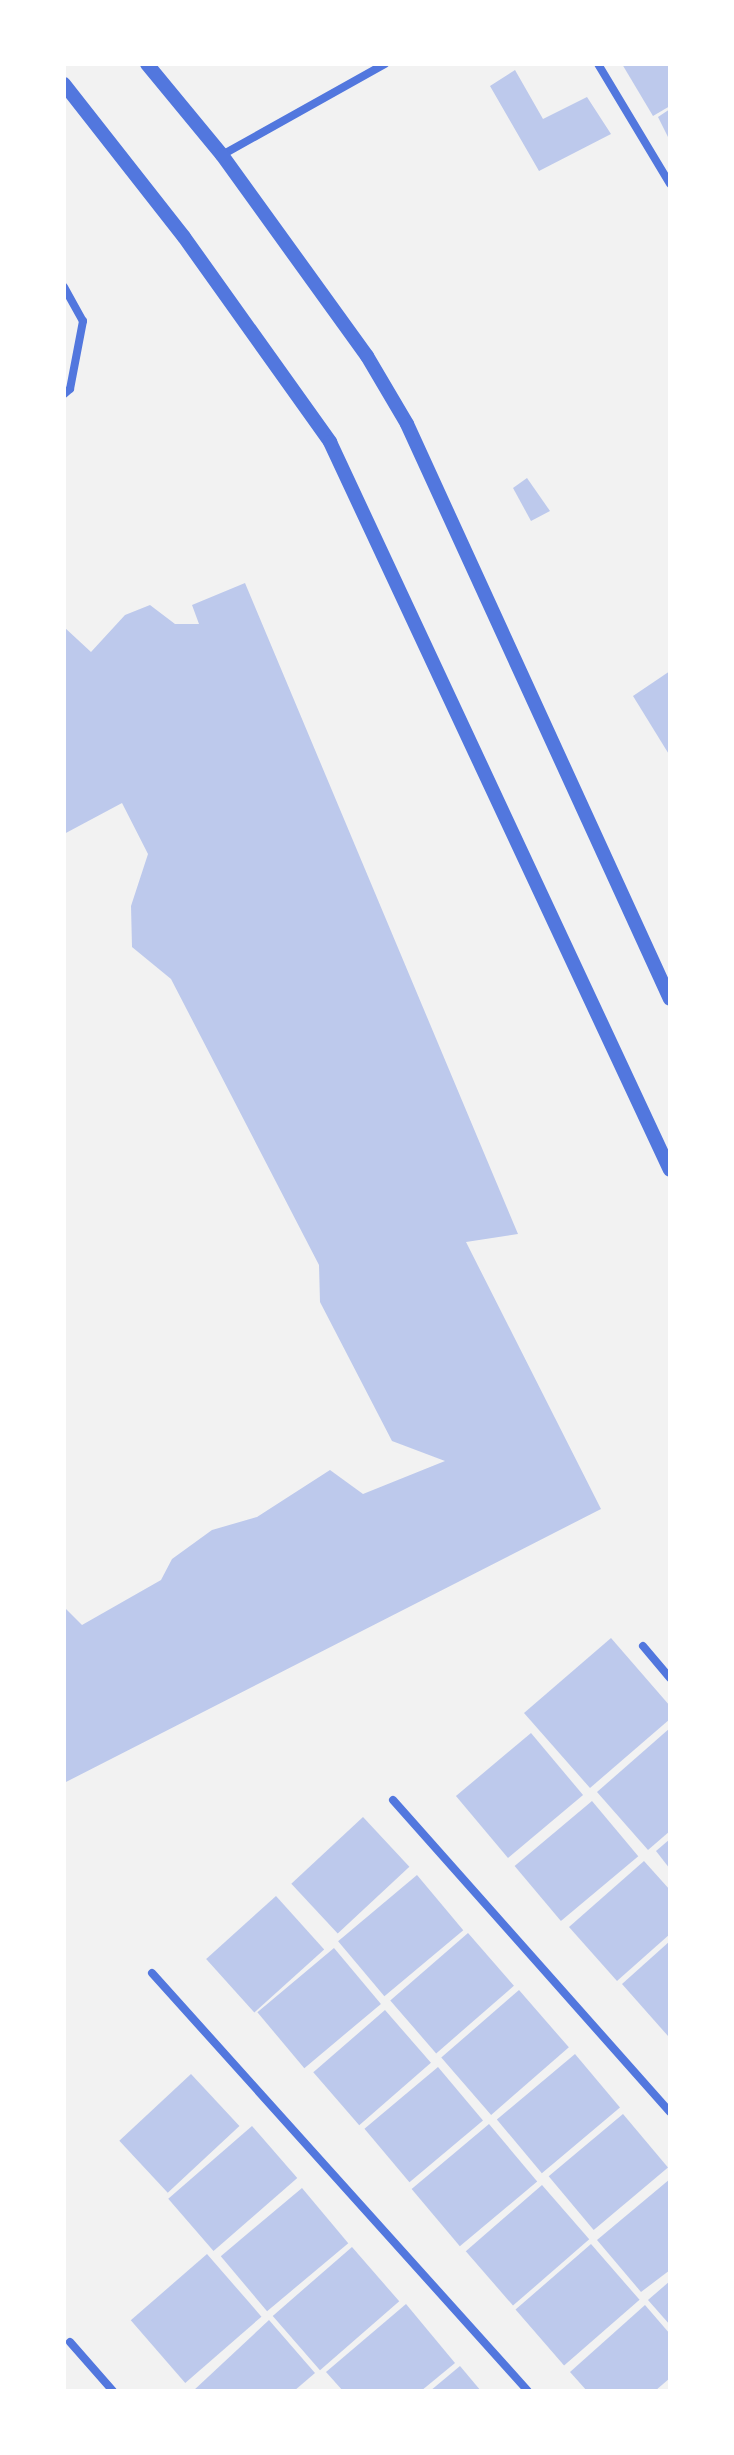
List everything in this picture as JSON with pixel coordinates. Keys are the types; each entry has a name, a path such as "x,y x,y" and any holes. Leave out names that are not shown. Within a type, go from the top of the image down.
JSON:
{"street":[{"path":"147,64 222,155 367,356 407,424 670,999"},
{"path":"222,155 385,64"},
{"path":"598,64 670,184"},
{"path":"64,84 184,237 330,442 670,1170"},
{"path":"64,287 83,321 70,389 64,394"},
{"path":"643,1646 670,1678"},
{"path":"393,1800 670,2112"},
{"path":"152,1973 528,2391"},
{"path":"70,2342 113,2391"}],"building":[{"path":"622,64 670,64 670,106 653,116"},
{"path":"515,70 543,119 587,97 611,134 539,171 490,86"},
{"path":"670,109 670,141 658,117"},
{"path":"527,478 550,511 531,521 513,488"},
{"path":"245,583 518,1234 466,1242 601,1509 64,1783 64,1607 82,1625 161,1580 172,1559 212,1530 257,1517 330,1470 363,1494 445,1461 392,1441 320,1302 319,1265 171,979 132,947 131,906 148,854 122,803 64,834 64,627 91,652 125,615 150,605 175,624 199,624 192,605"},
{"path":"670,671 670,756 633,696"},
{"path":"611,1638 670,1706 670,1719 590,1788 524,1713"},
{"path":"670,1728 670,1831 648,1850 597,1792"},
{"path":"531,1733 583,1795 508,1858 456,1796"},
{"path":"592,1801 638,1856 561,1921 515,1866"},
{"path":"363,1817 409,1867 338,1934 291,1884"},
{"path":"670,1839 670,1869 656,1851"},
{"path":"644,1861 670,1890 670,1934 617,1981 569,1927"},
{"path":"417,1875 463,1930 384,1996 338,1941"},
{"path":"276,1896 324,1950 254,2012 206,1959"},
{"path":"468,1933 514,1986 436,2053 390,2001"},
{"path":"670,1941 670,2034 668,2036 622,1984"},
{"path":"334,1948 381,2004 304,2068 257,2012"},
{"path":"519,1990 569,2047 491,2115 441,2058"},
{"path":"385,2010 431,2063 359,2125 313,2072"},
{"path":"575,2054 620,2108 542,2173 497,2120"},
{"path":"438,2067 483,2121 409,2182 364,2129"},
{"path":"191,2074 239,2126 168,2193 119,2141"},
{"path":"623,2114 668,2168 594,2230 549,2176"},
{"path":"489,2124 537,2181 460,2246 412,2189"},
{"path":"252,2126 297,2178 213,2251 168,2199"},
{"path":"670,2179 670,2270 641,2292 597,2240"},
{"path":"542,2185 589,2239 513,2306 466,2251"},
{"path":"302,2188 348,2243 267,2311 221,2256"},
{"path":"591,2244 640,2300 564,2365 516,2310"},
{"path":"352,2247 399,2301 320,2370 273,2316"},
{"path":"207,2254 261,2317 185,2383 131,2320"},
{"path":"670,2281 670,2325 648,2300"},
{"path":"406,2304 455,2363 421,2391 343,2391 326,2372"},
{"path":"645,2305 670,2334 670,2378 655,2391 587,2391 570,2372"},
{"path":"269,2320 315,2373 294,2391 193,2391"},
{"path":"460,2366 481,2391 430,2391"}]}
